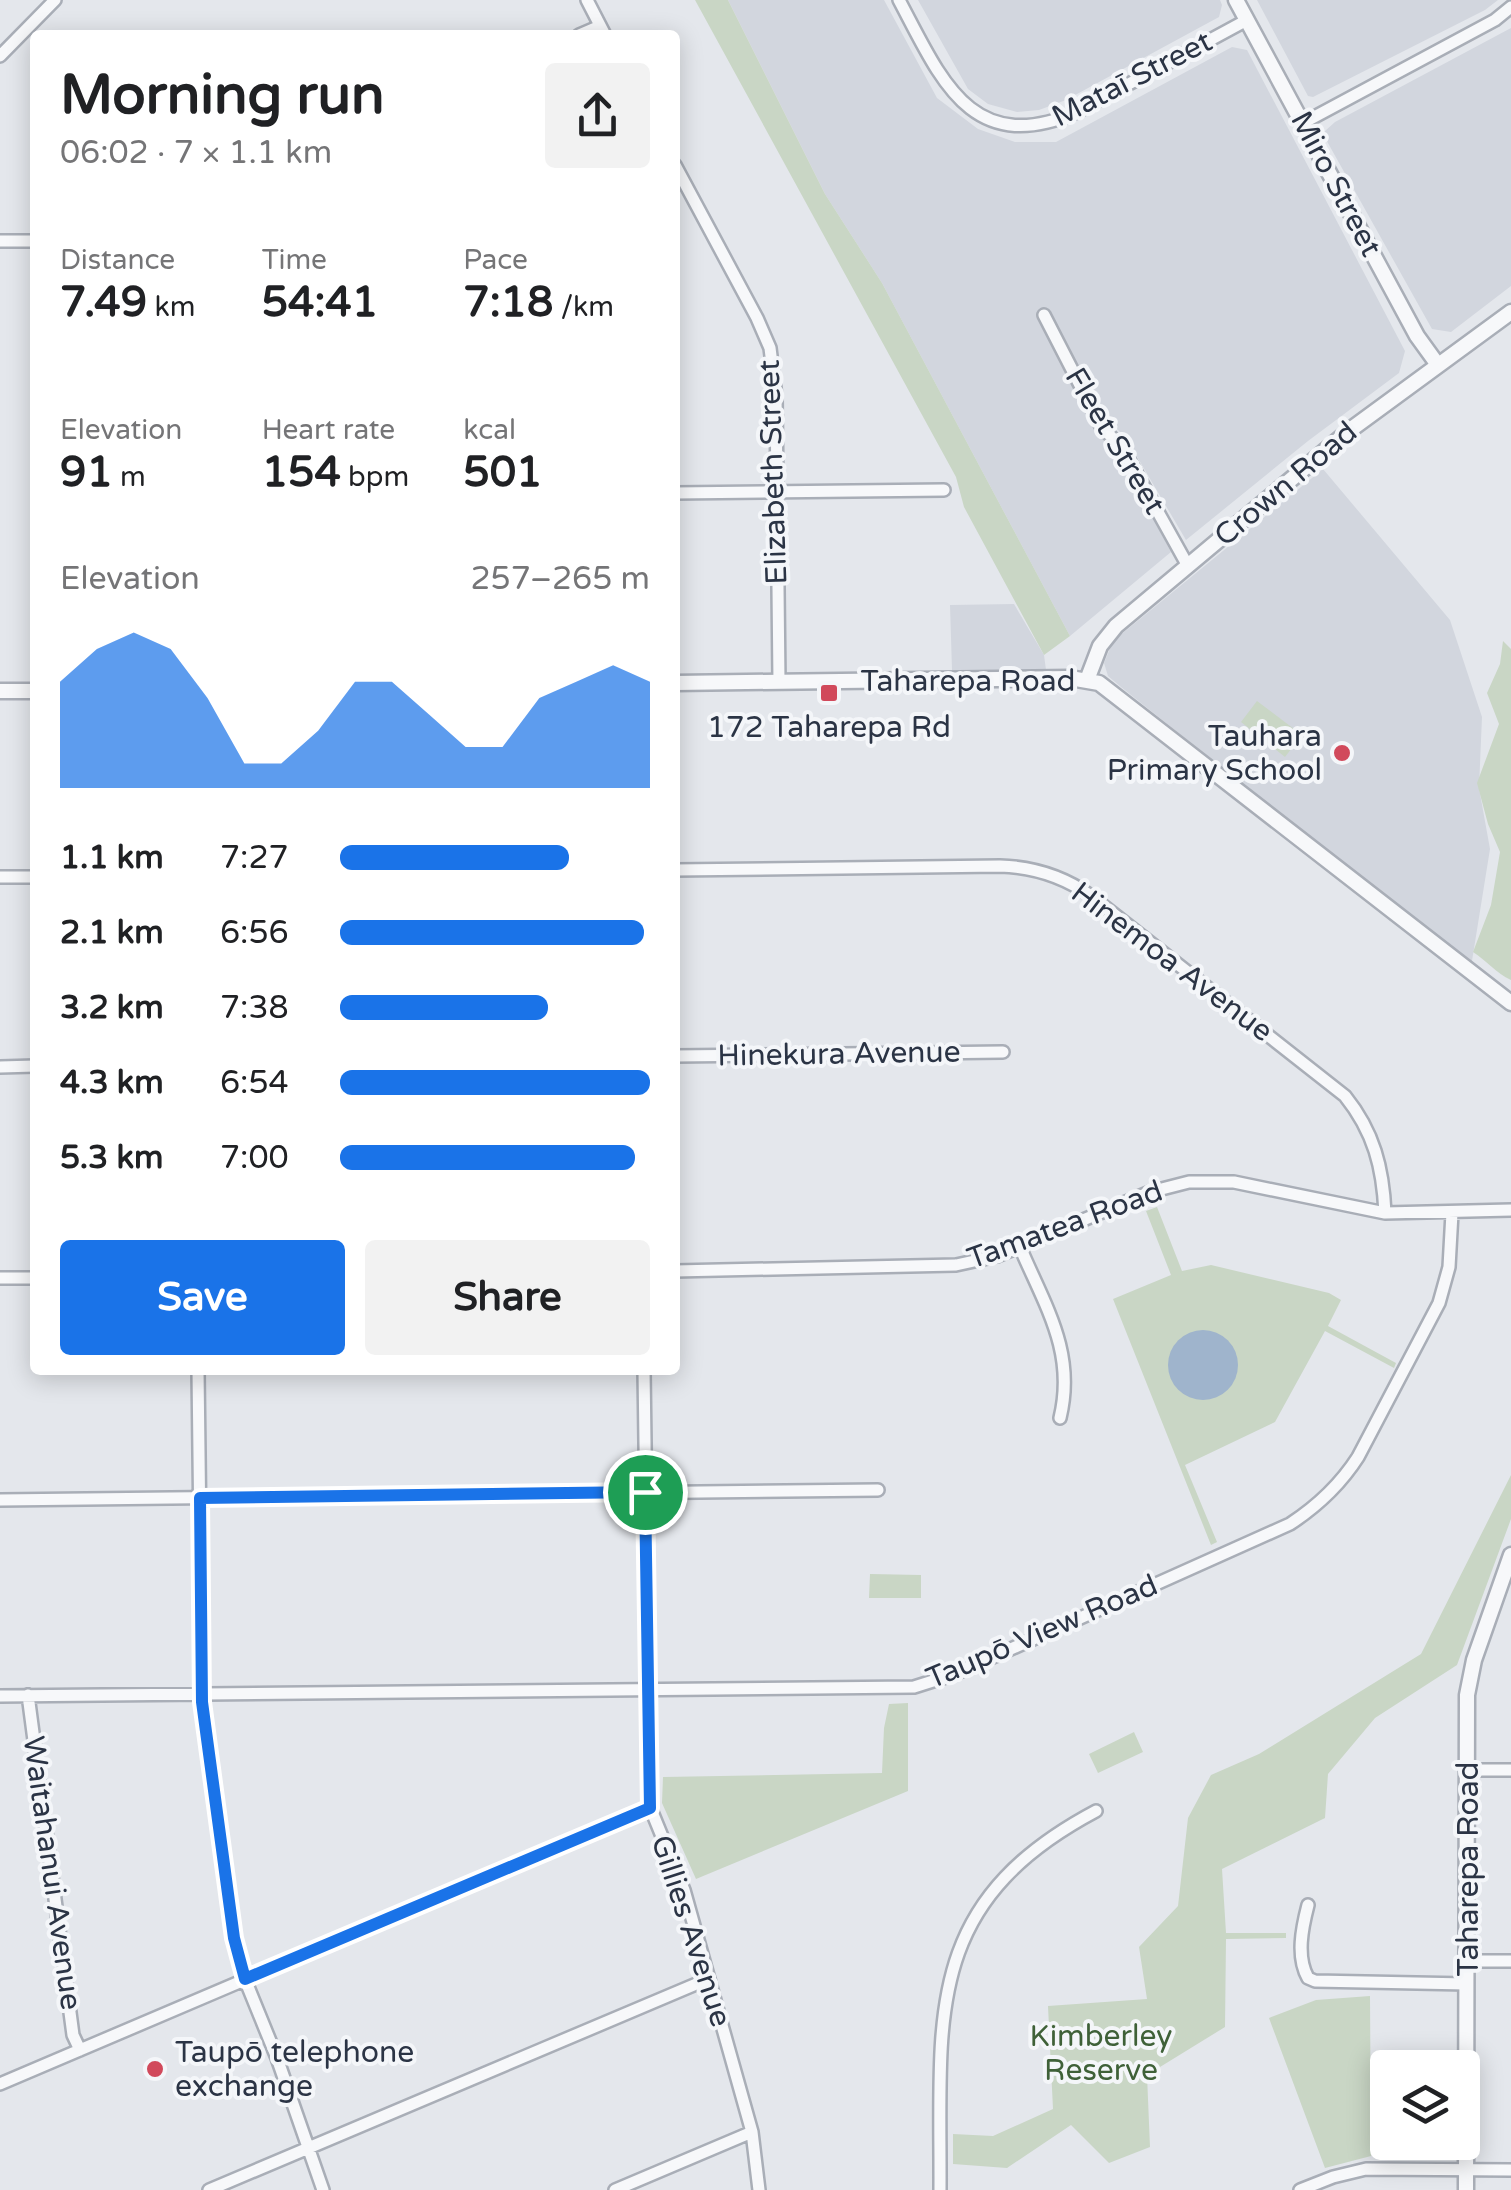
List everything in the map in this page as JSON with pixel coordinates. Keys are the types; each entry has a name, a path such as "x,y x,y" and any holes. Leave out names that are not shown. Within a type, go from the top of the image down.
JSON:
{"street":[{"path":"0,56 55,0"},
{"path":"587,0 603,30"},
{"name":"Mataī Street","path":"899,0 942,82 971,112 1009,126 1055,122 1247,20"},
{"name":"Miro Street","path":"1236,0 1418,336 1438,365"},
{"path":"1303,123 1495,20 1511,7"},
{"name":"Elizabeth Street","path":"680,174 770,348 776,396 778,682"},
{"path":"0,242 30,241"},
{"name":"Crown Road","path":"1088,680 1094,658 1108,636 1188,566 1350,430 1511,312"},
{"name":"Fleet Street","path":"1044,315 1101,426 1123,449 1188,566"},
{"path":"680,493 944,490"},
{"name":"Taharepa Road","path":"680,683 1099,683 1511,1004"},
{"path":"0,692 30,691"},
{"name":"Hinemoa Avenue","path":"680,870 1000,866 1030,868 1058,876 1092,896 1344,1096 1377,1149 1385,1213"},
{"path":"0,877 30,876"},
{"name":"Hinekura Avenue","path":"680,1056 1003,1052"},
{"path":"0,1067 30,1066"},
{"name":"Tamatea Road","path":"680,1271 936,1268 977,1262 1150,1192 1190,1182 1234,1182 1385,1213 1511,1210"},
{"name":"Taupō View Road","path":"0,1696 926,1685 1290,1524 1314,1509 1346,1476 1429,1326 1445,1286 1452,1212"},
{"path":"1020,1246 1060,1342 1066,1383 1060,1418"},
{"path":"0,1278 30,1278"},
{"path":"198,1375 201,1694 234,1938 245,1979 323,2190"},
{"name":"Gillies Avenue","path":"644,1375 650,1808 684,1890 752,2132 759,2190"},
{"path":"0,1500 878,1490"},
{"name":"Taharepa Road","path":"1466,2190 1469,1680 1508,1574 1511,1555"},
{"name":"Waitahanui Avenue","path":"28,1695 73,2034 80,2050"},
{"path":"1468,1770 1511,1770"},
{"path":"0,2084 650,1808"},
{"path":"940,2190 940,2029 956,1956 980,1912 1007,1875 1040,1844 1096,1811"},
{"path":"1308,1906 1303,1924 1302,1961 1308,1978 1315,1982 1467,1984"},
{"path":"1468,1962 1511,1961"},
{"path":"209,2190 708,1978"},
{"path":"615,2190 752,2132"},
{"path":"1300,2190 1332,2177 1366,2170 1511,2170"}],"shaded area":[{"path":"728,0 884,0 937,98 978,129 1015,142 1056,142 1232,47 1247,50 1405,351 1399,373 1186,540 1126,438 1107,419 1048,310 1039,314 1095,430 1118,453 1171,552 1070,636 882,283 825,194"},
{"path":"918,0 1220,0 1222,5 1219,17 1066,100 1039,110 1017,112 988,104 968,89"},
{"path":"1257,0 1498,0 1313,97 1308,96"},
{"path":"1511,28 1511,286 1451,332 1432,329 1324,136 1325,131 1335,122"},
{"name":"Tauhara Primary School","path":"1323,469 1450,620 1482,717 1479,788 1490,849 1471,967 1121,687 1108,676 1104,663 1113,641"},
{"path":"1014,604 1044,655 1046,670 952,670 950,605"}],"green space":[{"path":"695,0 728,0 825,194 882,283 1070,636 1044,655 964,507 956,477"},
{"path":"1503,641 1511,649 1511,980 1473,952 1491,905 1500,852 1477,783 1499,724 1487,693 1500,664"},
{"path":"1257,701 1302,735 1285,757 1241,722"},
{"path":"1157,1207 1182,1271 1211,1265 1329,1293 1341,1300 1328,1326 1396,1363 1394,1368 1325,1331 1275,1422 1185,1465 1217,1542 1211,1545 1113,1299 1171,1275 1146,1211"},
{"name":"Kimberley Reserve","path":"1511,1475 1511,1519 1457,1665 1375,1718 1328,1774 1325,1818 1222,1869 1226,1933 1286,1933 1286,1938 1226,1939 1225,2027 1147,2075 1150,2147 1109,2163 1071,2125 1007,2168 953,2164 953,2134 993,2136 1053,2109 1048,2006 1147,1999 1139,1947 1178,1906 1188,1818 1211,1775 1259,1754 1421,1654"},
{"path":"870,1574 921,1575 921,1598 869,1598"},
{"path":"908,1703 908,1791 696,1879 662,1803 663,1777 882,1773 889,1704"},
{"path":"1134,1732 1143,1752 1098,1773 1089,1754"},
{"path":"1370,1996 1370,2156 1325,2168 1269,2018 1316,2000"}],"water":[{"path":"1203,1330 1228,1340 1238,1365 1228,1390 1203,1400 1178,1390 1168,1365 1178,1340"}],"place":[{"name":"172 Taharepa Rd","path":"829,693"},
{"name":"Tauhara Primary School","path":"1342,753"},
{"name":"Taupō telephone exchange","path":"155,2069"}],"route":[{"path":"645,1492 650,1808 245,1979 234,1938 202,1702 200,1498 645,1492"}]}
